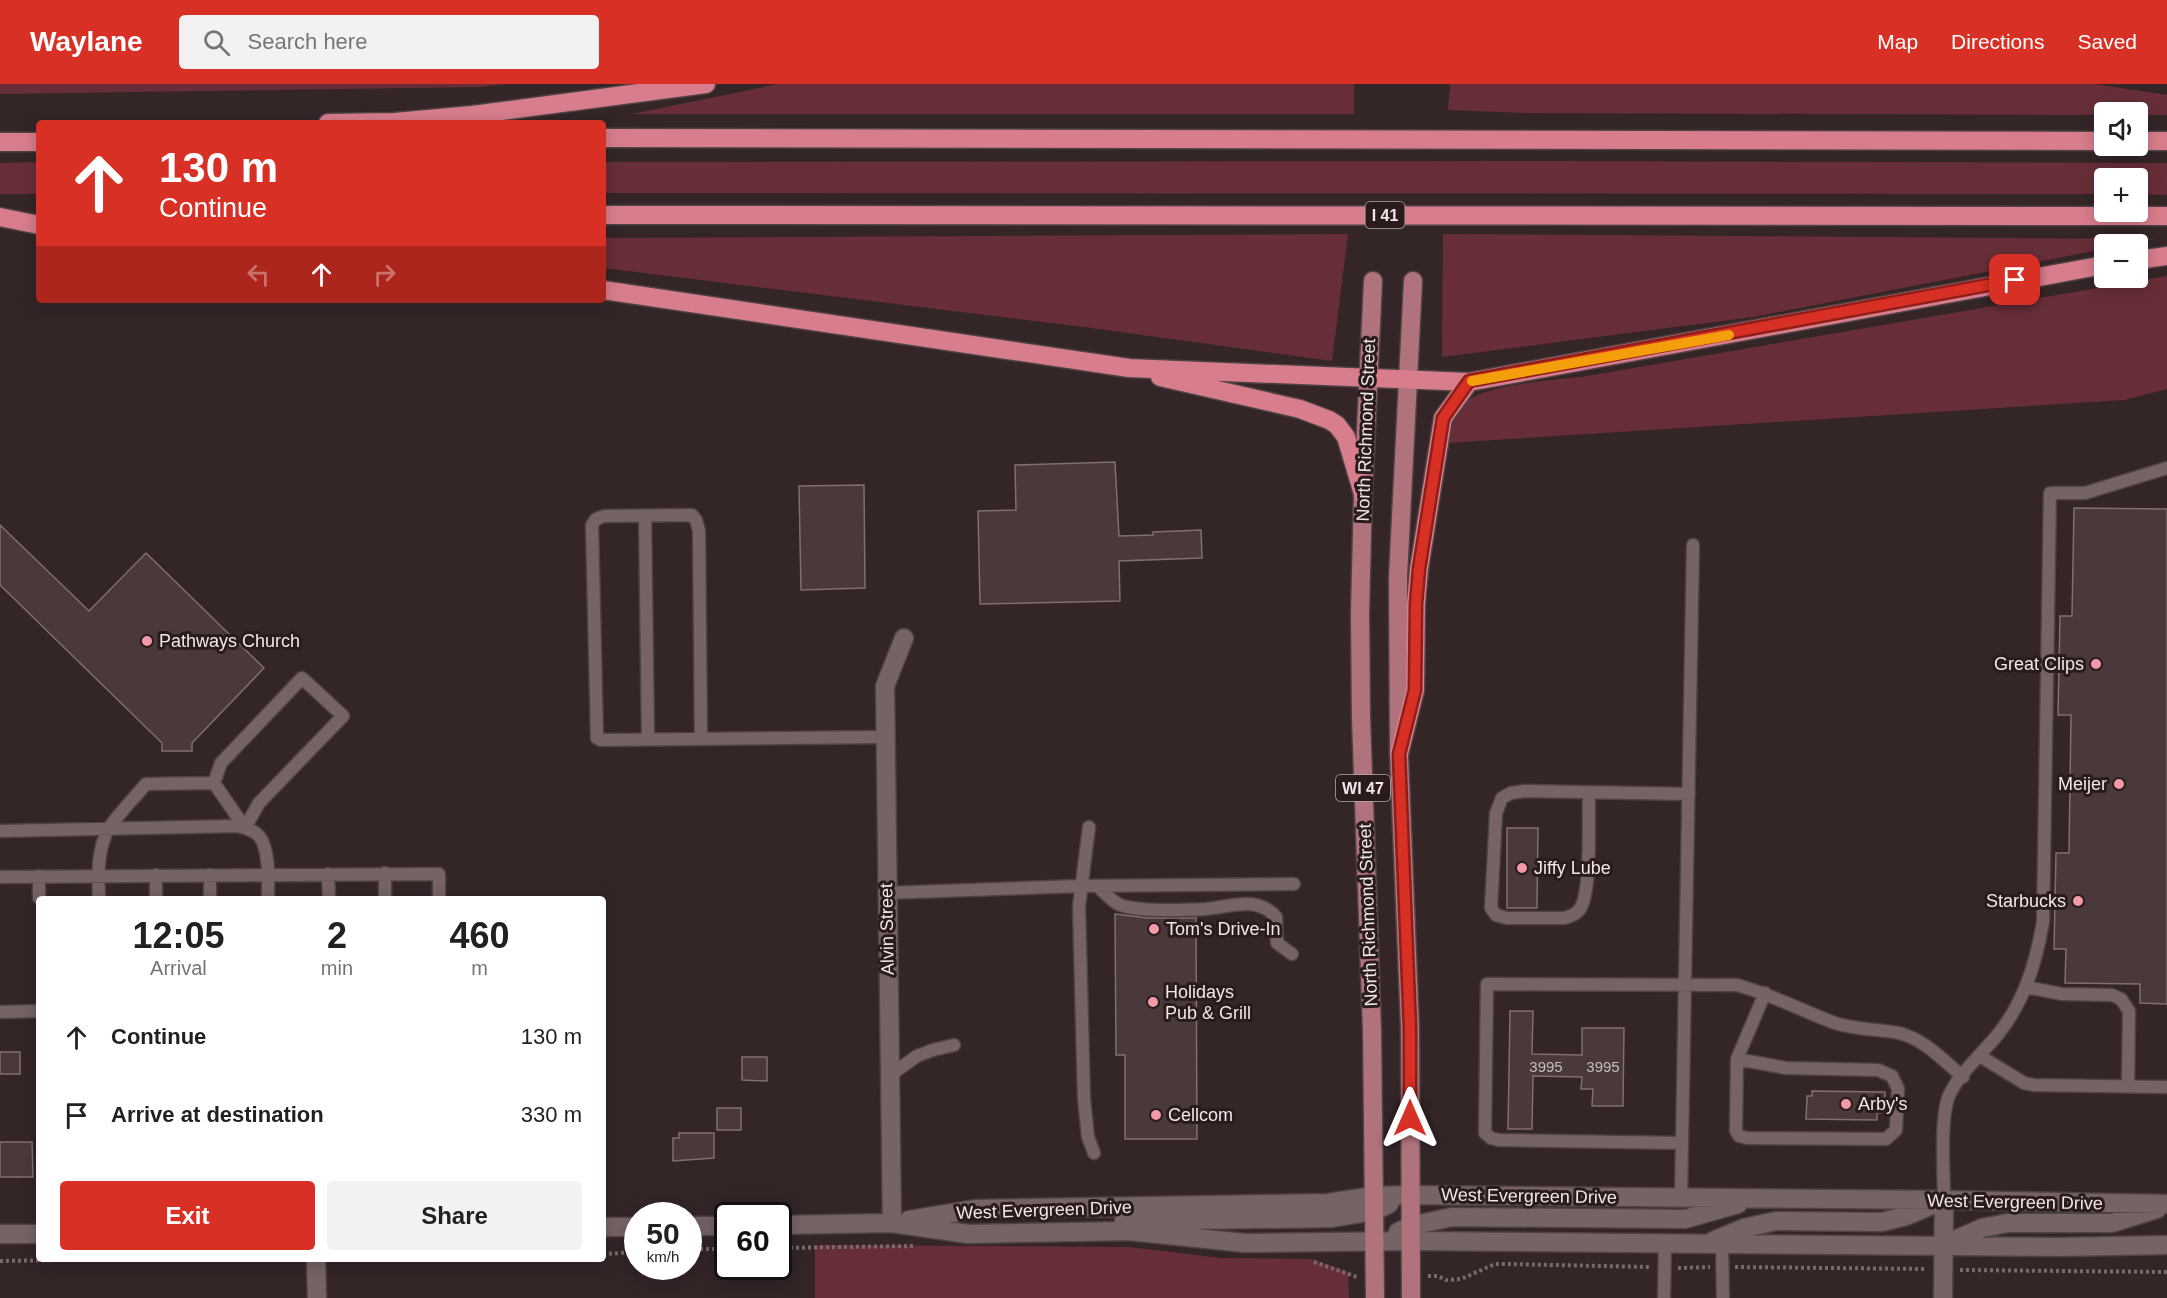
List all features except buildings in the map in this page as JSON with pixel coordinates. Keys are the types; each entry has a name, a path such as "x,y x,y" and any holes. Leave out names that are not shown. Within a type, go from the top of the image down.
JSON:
{"highway":[{"path":"417,120 472,115 706,84"},
{"path":"606,138 2094,141"},
{"path":"2148,141 2167,141"},
{"path":"0,142 36,142"},
{"path":"0,216 36,215"},
{"name":"I 41","path":"606,215 2167,216"},
{"path":"0,216 36,224"},
{"path":"2148,259 2167,256"},
{"path":"606,290 1129,368 1368,379 1469,381 2094,267"},
{"path":"1129,368 1169,380 1300,408 1329,420 1346,437 1363,494"},
{"path":"1399,754 1415,690 1416,604 1419,569 1443,418 1469,381"}],"main road":[{"name":"North Richmond Street","path":"1373,281 1360,613 1361,717 1371,978 1375,1298"},
{"name":"North Richmond Street","path":"1411,1298 1410,1028 1399,754 1398,577 1413,281"}],"street":[{"name":"Alvin Street","path":"892,1223 885,686 904,639"},
{"name":"West Evergreen Drive","path":"792,1225 892,1223 976,1209 1374,1204 1411,1195 1944,1200 2167,1205"},
{"path":"1411,1234 1452,1217 1685,1219 1756,1198"},
{"path":"1704,1244 1743,1228 1776,1221 1882,1222 1906,1216 1944,1200 1943,1298"},
{"path":"1061,1233 1094,1222 1331,1218 1374,1204"},
{"path":"1944,1244 1982,1228 2008,1223 2112,1223 2167,1205"},
{"name":"West Evergreen Drive","path":"892,1223 968,1234 1129,1231 1245,1243 1374,1242 1411,1234 1722,1245 2167,1245"},
{"path":"606,1227 624,1227"},
{"path":"0,1234 36,1234"},
{"path":"316,1262 317,1298"}],"lane":[{"path":"1944,1200 1948,1100 1954,1088 2001,1031 2020,1000 2037,952 2043,922 2050,492 2085,493 2167,468"},
{"path":"701,738 699,531 696,520 692,515 604,516 596,519 592,525 597,738 648,739 886,736"},
{"path":"645,516 648,739"},
{"path":"1681,1197 1693,545"},
{"path":"214,783 221,763 302,678 343,716 259,803 245,828"},
{"path":"214,783 245,828"},
{"path":"99,896 99,861 109,829 146,784 214,783"},
{"path":"1589,793 1587,886 1580,909 1570,917 1564,918 1507,918 1496,915 1491,908 1493,861 1496,813 1502,798 1511,793 1525,791 1689,794"},
{"path":"0,831 237,826 259,835 263,844 268,875 268,896"},
{"path":"1089,827 1080,886 1084,1100 1088,1137 1094,1153"},
{"path":"385,873 385,896"},
{"path":"328,874 329,896"},
{"path":"0,877 439,874 439,896"},
{"path":"156,875 156,896"},
{"path":"210,875 210,896"},
{"path":"39,876 39,896"},
{"path":"886,893 1080,886 1294,884"},
{"path":"1097,886 1117,904 1132,909 1208,909 1227,904 1249,903 1263,906 1276,917 1277,943 1292,954"},
{"path":"1682,1143 1491,1138 1485,1132 1486,984 1737,985 1765,993 1839,1024 1900,1033 1917,1040 1963,1077"},
{"path":"2026,987 2062,994 2112,995 2124,1002 2129,1011 2128,1086"},
{"path":"1737,1059 1786,1068 1878,1070 1892,1076 1898,1089 1896,1130 1886,1139 1747,1138 1739,1136 1736,1131 1737,1059 1765,993"},
{"path":"0,1012 36,1011"},
{"path":"889,1076 917,1056 954,1045"},
{"path":"1980,1056 2024,1083 2034,1085 2167,1087"},
{"path":"1664,1298 1665,1244"},
{"path":"1722,1245 1723,1298"}],"path":[{"path":"606,1254 624,1253"},
{"path":"0,1261 36,1260"},
{"path":"1438,1276 1446,1280 1461,1279 1495,1264 1507,1264"},
{"path":"1980,1270 2167,1272"}],"shaded area":[{"path":"0,84 504,84 481,87 0,94"},
{"path":"778,84 1354,84 1354,114 632,114"},
{"path":"1450,84 2094,84 2167,95 2167,115 2148,115 2148,102 2094,102 2094,115 1525,113 1448,110"},
{"path":"36,162 36,194 0,194 0,163"},
{"path":"606,162 2167,163 2167,195 2148,194 2148,168 2094,168 2094,194 606,193"},
{"path":"1348,234 1332,361 1084,327 606,268 606,238"},
{"path":"1443,234 2094,239 2094,251 1753,317 1442,357"},
{"path":"2167,276 2167,389 2124,400 1447,443 1454,418 1462,405 1485,392 1502,388 1587,376 2097,288 2148,288 2148,279"},
{"path":"815,1245 1129,1247 1221,1258 1312,1259 1348,1272 1349,1298 815,1298"}],"slow traffic":[{"path":"1472,381 1729,335"}],"place":[{"name":"Pathways Church","path":"147,641"},
{"name":"Great Clips","path":"2096,664"},
{"name":"Meijer","path":"2119,784"},
{"name":"Jiffy Lube","path":"1522,868"},
{"name":"Starbucks","path":"2078,901"},
{"name":"Tom's Drive-In","path":"1154,929"},
{"name":"Holidays Pub & Grill","path":"1153,1002"},
{"name":"Arby's","path":"1846,1104"},
{"name":"Cellcom","path":"1156,1115"}],"route":[{"path":"1410,1118 1410,1028 1399,754 1415,690 1416,604 1419,569 1443,418 1449,408 1469,381 1745,332 2015,280"}]}
